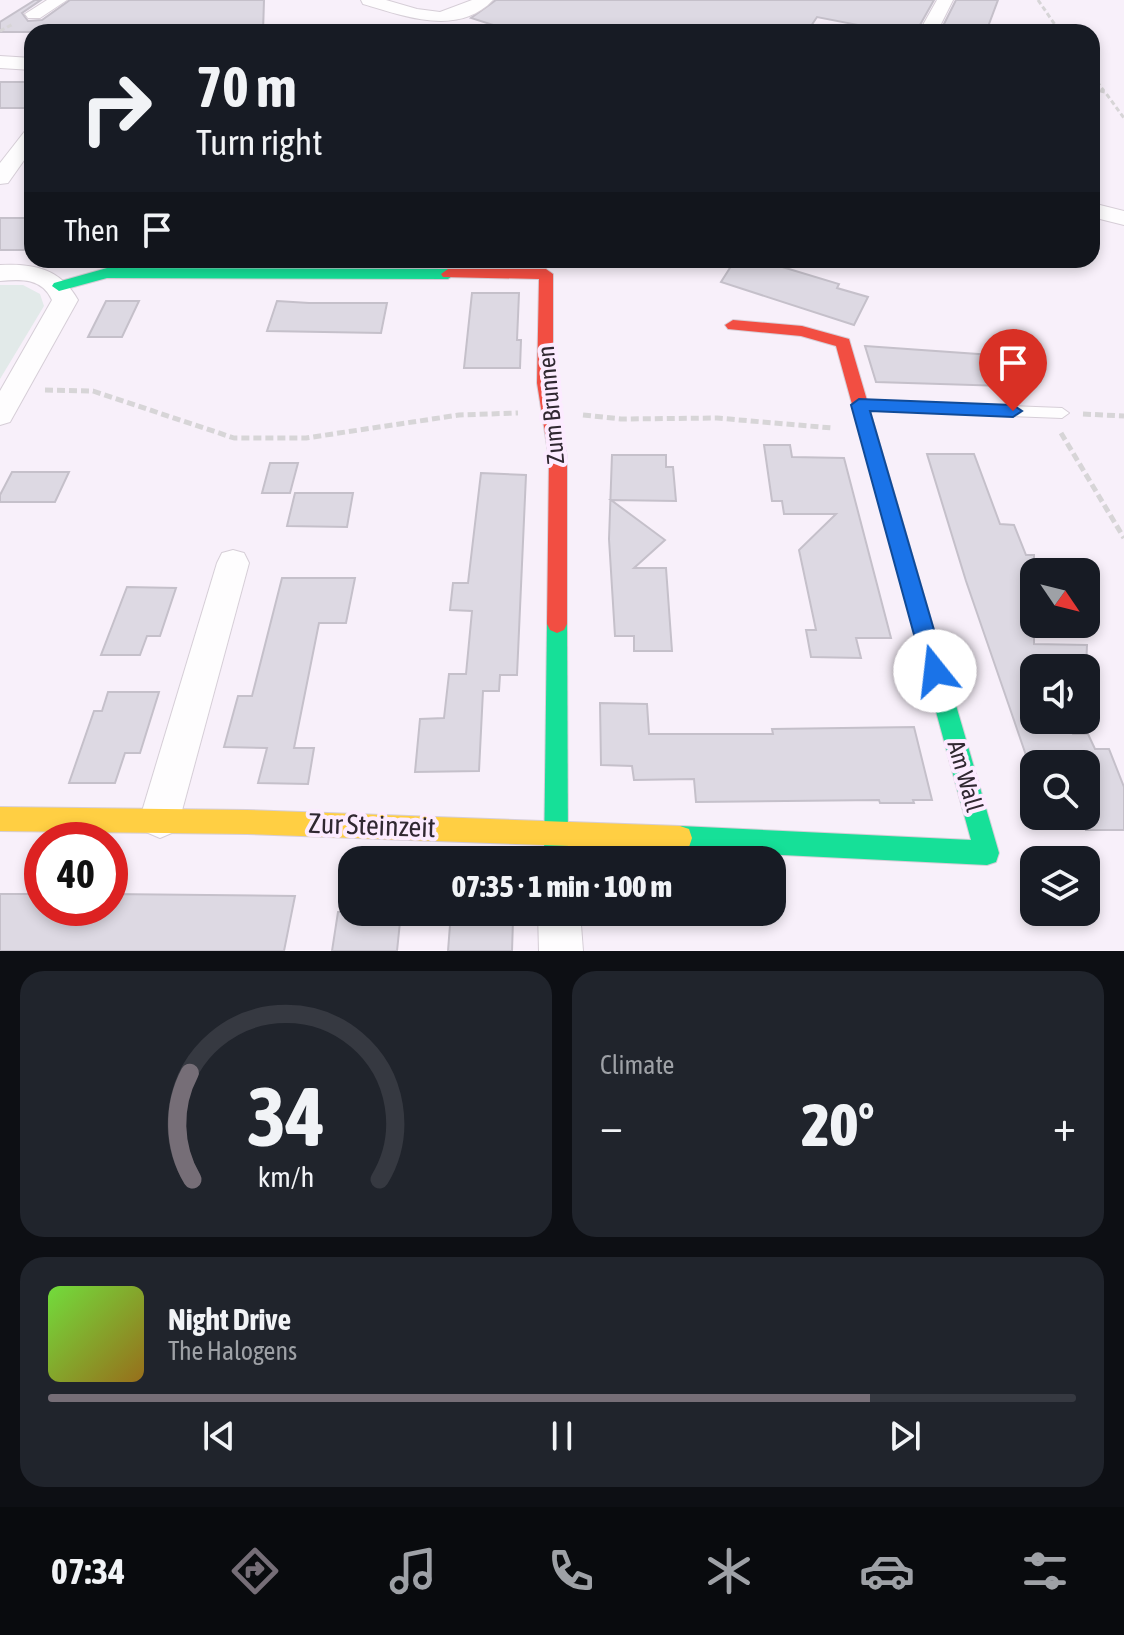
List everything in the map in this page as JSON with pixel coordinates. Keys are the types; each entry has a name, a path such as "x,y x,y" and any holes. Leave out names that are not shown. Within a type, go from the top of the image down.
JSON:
{"street":[{"path":"34,14 59,0"},
{"path":"369,0 429,18 448,18 485,0"},
{"path":"932,24 945,0"},
{"path":"448,18 458,24"},
{"path":"0,62 24,64"},
{"path":"0,178 24,146"},
{"path":"1100,212 1124,218"},
{"path":"0,273 49,277 59,286 65,300 0,415"},
{"name":"Zum Brunnen","path":"59,286 107,273 546,274 545,383 558,458 555,832"},
{"name":"Am Wall","path":"555,832 987,853 843,343 802,331 733,325"},
{"path":"160,818 233,563"},
{"name":"Zur Steinzeit","path":"0,819 160,818 555,832"},
{"path":"555,832 556,846"},
{"path":"560,926 561,951"}],"lane":[{"path":"859,405 1062,413"}],"path":[{"path":"1038,0 1054,24"},
{"path":"1100,85 1124,118"},
{"path":"1100,91 1105,92"},
{"path":"14,390 93,391 234,438 306,438 459,415 552,412 621,419 717,418 785,422 816,428 865,428"},
{"path":"1044,413 1065,438 1124,538"},
{"path":"1062,413 1124,416"}],"shaded area":[{"path":"0,285 23,285 40,294 44,306 0,379"}],"building":[{"path":"35,0 41,0 22,13 28,21 42,20 70,0 264,0 263,24 24,24 24,32 0,32 0,22"},
{"path":"496,0 934,0 920,24 853,24 817,17 812,24 490,24 471,18"},
{"path":"956,0 998,0 989,24 944,24"},
{"path":"0,82 24,82 24,108 0,108"},
{"path":"0,218 24,218 24,250 0,250"},
{"path":"730,268 786,268 839,284 837,288 868,297 854,325 721,282"},
{"path":"472,293 519,293 517,340 521,340 520,368 464,368"},
{"path":"106,301 139,301 122,337 88,337"},
{"path":"277,301 387,303 381,333 267,331"},
{"path":"865,346 992,355 1004,386 876,382"},
{"path":"764,445 790,445 792,457 844,458 891,638 856,638 861,658 811,657 806,630 816,630 799,550 836,514 784,514 782,501 772,501"},
{"path":"927,454 974,454 1000,524 1014,525 1026,555 1034,555 1034,558 1020,558 1020,638 1034,638 1034,644 1087,645 1087,654 1020,654 1020,734 1088,734 1095,749 1109,749 1124,787 1124,830 1100,830 1100,750 1024,750 966,581"},
{"path":"612,455 666,455 666,467 673,467 676,501 611,500 665,540 634,568 666,568 672,651 634,651 634,636 615,636 609,539"},
{"path":"270,463 298,463 290,493 262,493"},
{"path":"12,472 69,472 55,502 0,502 0,495"},
{"path":"481,473 526,475 517,675 500,675 499,691 483,691 479,771 415,772 420,719 444,718 449,674 466,674 472,611 450,610 453,583 468,583"},
{"path":"295,493 353,493 347,527 287,526"},
{"path":"282,578 355,578 346,623 319,623 294,748 314,748 308,784 258,783 267,748 224,747 238,696 252,696"},
{"path":"127,587 176,588 160,636 147,636 140,655 101,655"},
{"path":"108,692 159,692 140,753 125,753 115,783 69,783 94,711 102,711"},
{"path":"600,703 647,704 649,734 773,734 772,729 914,727 932,800 913,800 914,803 880,803 879,800 696,802 694,779 634,780 632,766 601,765"},
{"path":"0,894 24,894 24,926 128,926 128,894 295,896 284,951 0,951"},
{"path":"338,912 338,926 400,926 397,951 332,951"},
{"path":"450,926 513,926 512,951 448,951"}],"traffic: fast":[{"path":"59,286 107,273 448,274"},
{"path":"680,838 987,853 889,506"},
{"path":"556,846 557,624"}],"traffic: slow":[{"path":"0,819 247,822 680,838"}],"traffic: jam":[{"path":"448,274 546,274 545,383 558,458 557,624"},
{"path":"733,325 802,331 843,343 889,506"}],"route":[{"path":"935,671 859,405 1013,411"}]}
